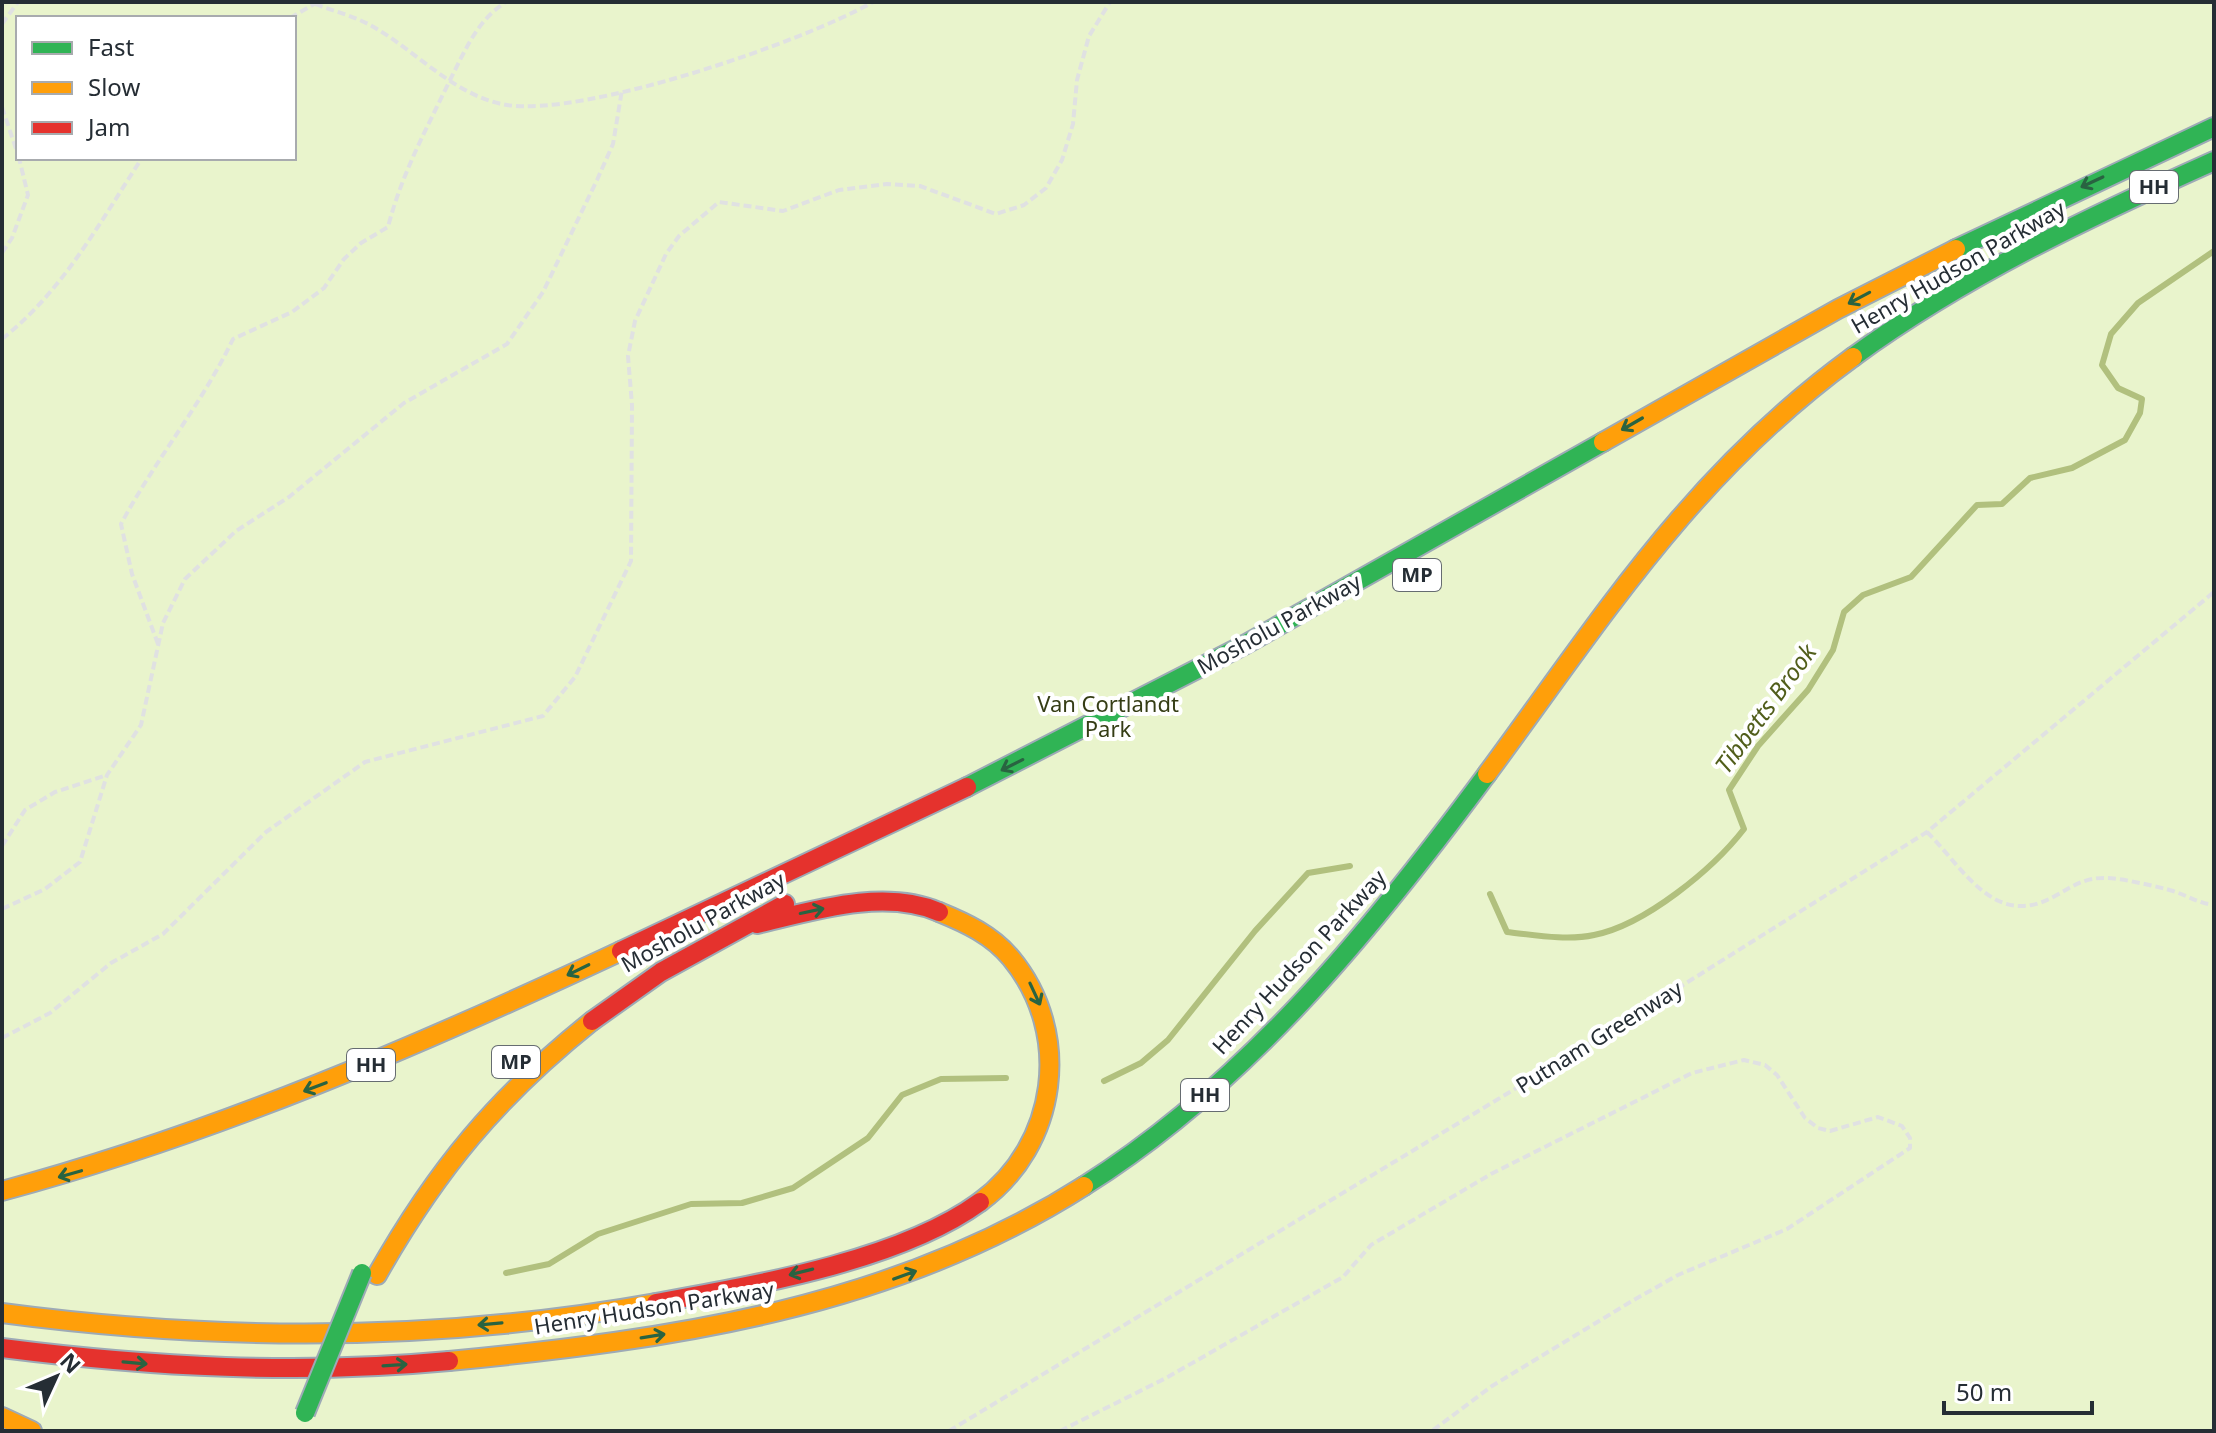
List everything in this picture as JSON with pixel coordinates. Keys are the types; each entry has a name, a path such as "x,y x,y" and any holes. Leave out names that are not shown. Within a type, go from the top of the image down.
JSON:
{"highway":[{"name":"Henry Hudson Parkway","path":"2,1191 109,1162 318,1087 494,1010 981,781 1183,678 1838,309 2027,213 2214,127"},
{"name":"Henry Hudson Parkway","path":"2,1348 177,1367 279,1368 407,1364 626,1341 733,1322 838,1297 938,1263 1040,1214 1103,1176 1156,1136 1275,1028 1416,868 1640,563 1695,497 1805,393 1873,342 1971,282 2094,216 2214,161"},
{"path":"1898,304 1986,260 2094,216"},
{"name":"Mosholu Parkway","path":"323,1419 369,1274 441,1171 523,1078 568,1037 624,994 678,959 808,892"},
{"name":"Mosholu Parkway","path":"630,968 725,902"},
{"path":"2,1313 155,1331 270,1334 399,1332 575,1316 741,1287 881,1250 956,1219 1003,1184 1027,1152 1037,1131 1047,1101 1052,1068 1047,1025 1040,1004 1009,952 968,923 933,909 896,903 850,904 736,929"},
{"name":"Mosholu Parkway","path":"302,1422 391,1221 437,1155 492,1088 533,1046"},
{"path":"2,1417 32,1431"}],"path":[{"path":"2,24 18,2"},
{"path":"159,647 132,574 121,524 147,475 214,379 233,339 292,312 324,288 344,259 361,243 388,227 408,161 462,52 491,12 506,2"},
{"path":"293,16 316,3 377,29 450,81 508,105 575,102 665,80 801,36 842,20 873,2"},
{"path":"2,1038 50,1013 111,963 163,934 266,832 365,762 543,716 575,677 631,561 632,405 628,356 635,321 666,254 679,236 719,202 783,211 839,190 887,184 920,186 996,214 1024,205 1046,188 1062,160 1073,124 1077,80 1089,36 1110,2"},
{"path":"2,909 45,889 80,862 107,775 141,725 163,623 185,579 236,531 289,497 404,403 507,344 543,292 597,180 613,144 622,90"},
{"path":"2,107 16,150"},
{"path":"2,253 12,238 28,195 19,160"},
{"path":"2,339 20,325 77,260 141,160"},
{"name":"Putnam Greenway","path":"949,1431 1581,1049 1927,832 2214,592"},
{"path":"2,846 25,810 55,792 107,775"},
{"path":"1927,832 1992,900 2010,908 2039,903 2078,881 2109,877 2174,891 2196,903 2214,905"},
{"path":"1060,1431 1166,1378 1343,1277 1371,1245 1491,1174 1692,1073 1744,1060 1765,1065 1777,1075 1805,1118 1818,1128 1830,1131 1878,1117 1902,1126 1910,1138 1910,1148 1819,1210 1787,1229 1655,1288 1492,1386 1432,1431"}],"green space":[{"name":"Van Cortlandt Park","path":"2,2 2214,2 2214,1431 2,1431"}],"waterway":[{"name":"Tibbetts Brook","path":"1490,894 1507,932 1584,937 1614,929 1656,908 1715,861 1744,829 1729,790 1758,746 1808,690 1833,650 1844,612 1863,595 1911,577 1977,505 2002,504 2030,478 2072,468 2125,440 2140,413 2142,399 2118,388 2102,365 2111,334 2138,303 2214,251"},
{"name":"Tibbetts Brook","path":"1104,1081 1141,1063 1168,1040 1255,931 1308,873 1350,866"},
{"name":"Tibbetts Brook","path":"506,1273 549,1264 598,1234 691,1204 742,1203 793,1188 868,1138 902,1095 941,1079 1006,1078"}],"traffic: fast":[{"path":"1956,249 2214,127"},
{"path":"1853,357 1983,274 2074,226 2214,161"},
{"path":"967,787 1246,644 1603,442"},
{"path":"1084,1186 1144,1145 1254,1051 1353,945 1487,774"},
{"path":"305,1413 362,1273"}],"traffic: slow":[{"path":"1603,442 1838,309 1956,249"},
{"path":"1487,774 1611,604 1697,499 1796,402 1853,357"},
{"path":"939,912 987,936 1011,958 1031,988 1043,1020 1049,1053 1048,1087 1040,1120 1026,1150 1006,1178 980,1202"},
{"path":"2,1191 161,1142 317,1084 470,1020 621,951"},
{"path":"377,1275 423,1201 471,1137 527,1078 592,1021"},
{"path":"449,1361 615,1342 697,1329 778,1311 857,1289 935,1262 1011,1228 1084,1186"},
{"path":"2,1313 166,1329 329,1334 493,1325 656,1303"},
{"path":"2,1417 32,1431"}],"traffic: jam":[{"path":"621,951 967,787"},
{"path":"757,924 824,908 872,902 918,905 939,912"},
{"path":"592,1021 661,972 785,904"},
{"path":"656,1303 781,1279 868,1255 947,1223 980,1202"},
{"path":"2,1348 114,1360 226,1367 337,1368 449,1361"}]}
